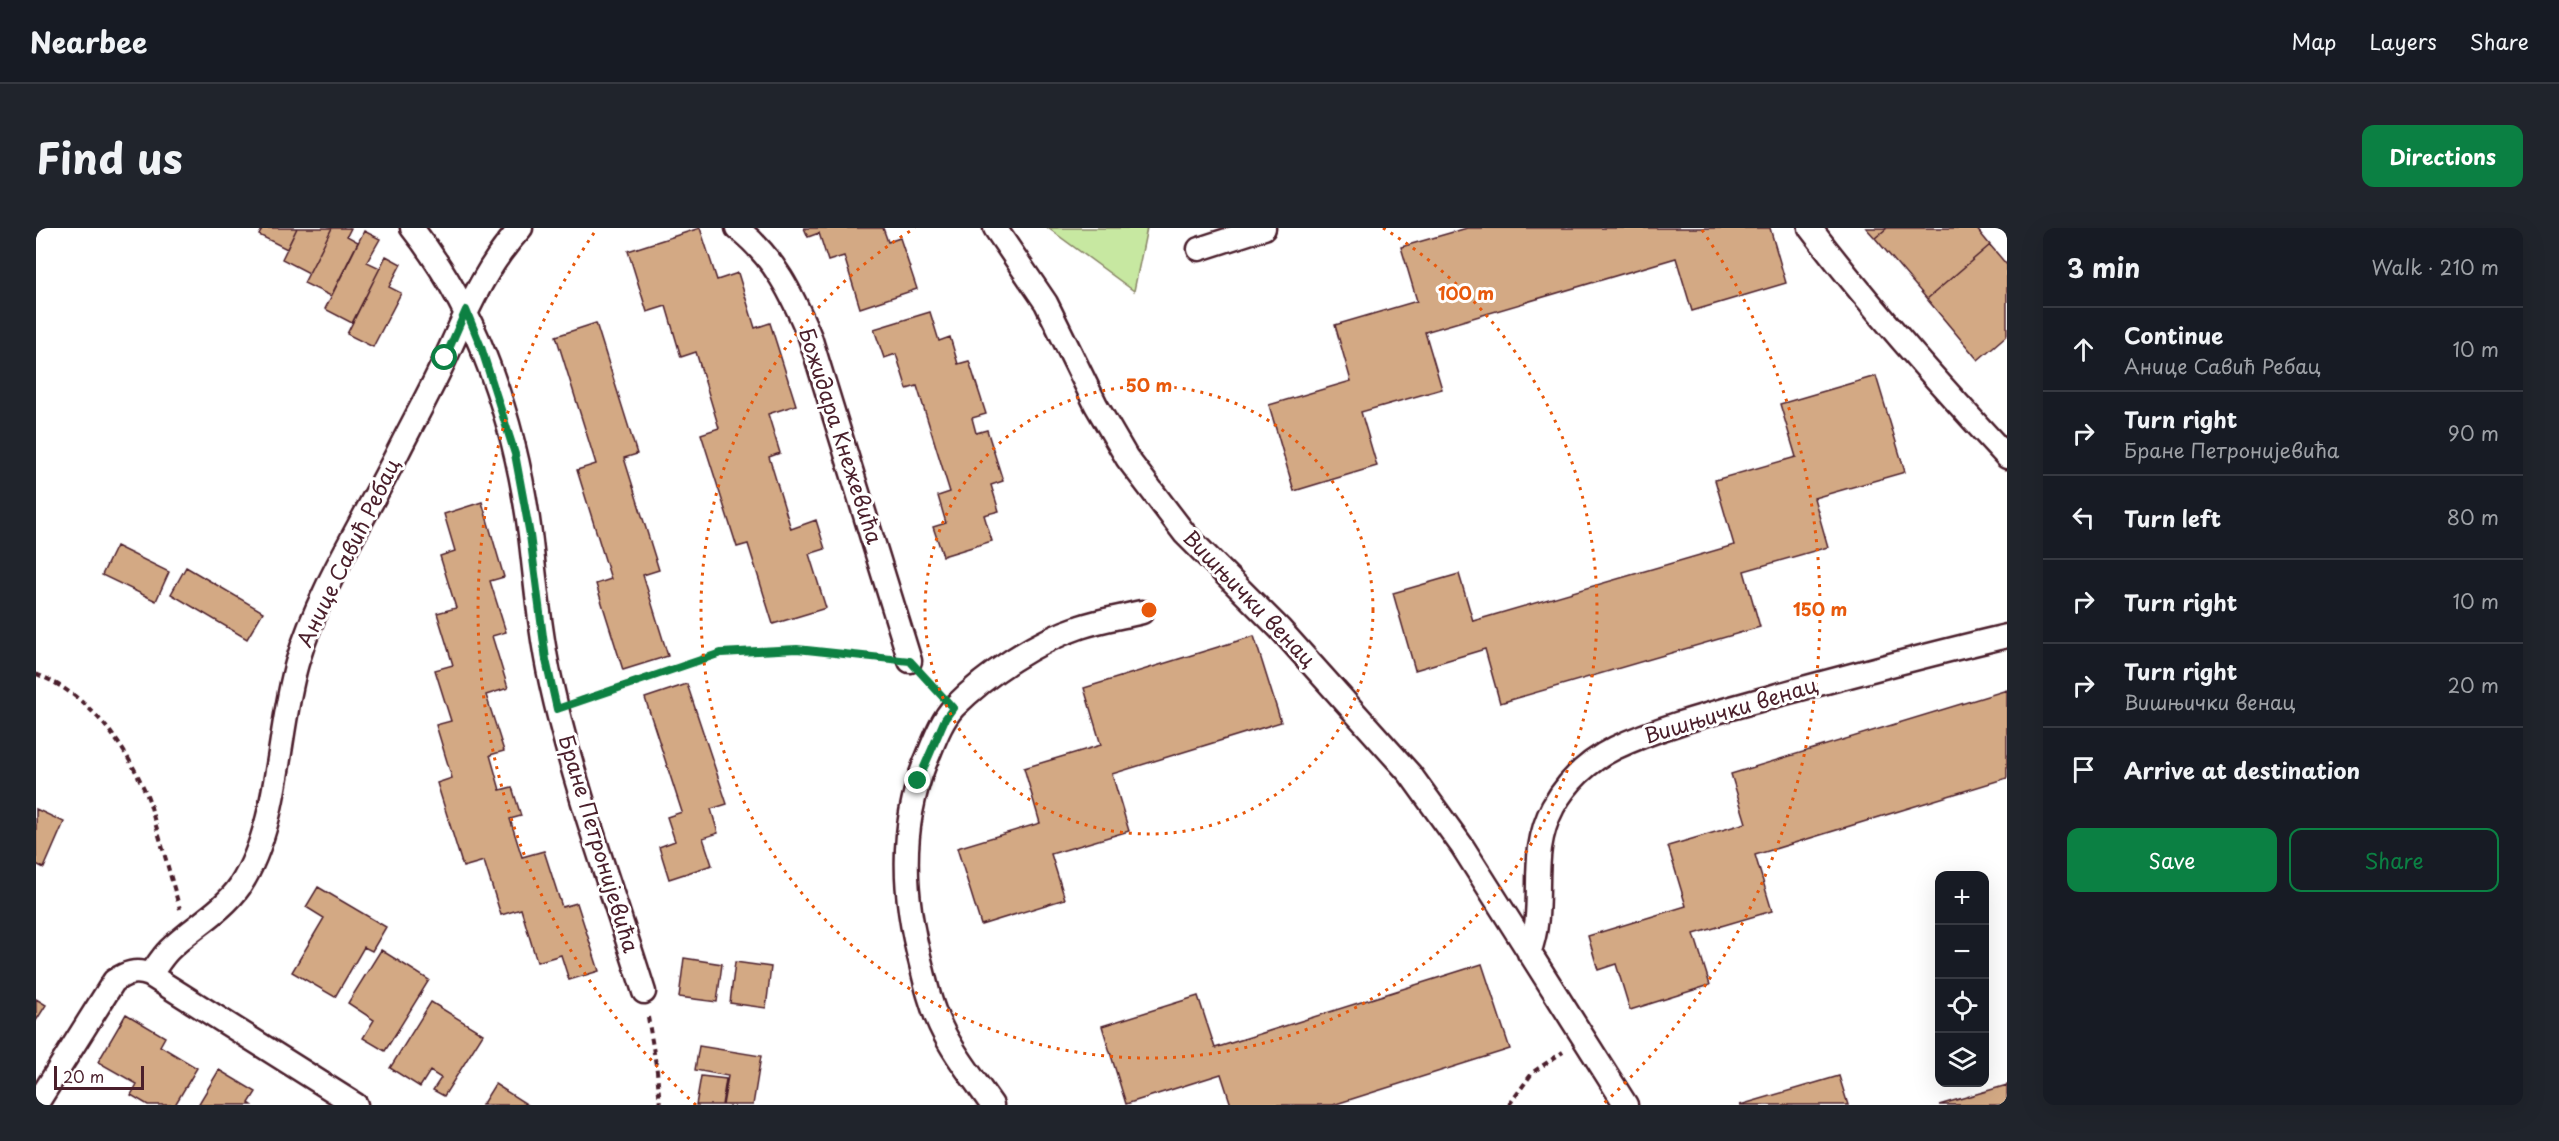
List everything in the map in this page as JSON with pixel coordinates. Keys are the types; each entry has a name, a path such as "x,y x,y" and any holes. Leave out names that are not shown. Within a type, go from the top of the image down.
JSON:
{"street":[{"path":"412,228 435,257 466,310"},
{"name":"Анице Савић Ребац","path":"150,975 168,950 188,935 240,886 258,848 274,790 290,690 301,651 345,552 445,358 466,310 492,265 521,228"},
{"name":"Божидара Кнежевића","path":"737,228 765,255 782,277 791,292 810,337 910,661"},
{"name":"Вишњички венац","path":"995,228 1035,284 1096,405 1140,476 1192,542 1280,629 1410,774 1462,846 1626,1105"},
{"path":"1199,249 1264,228"},
{"path":"1810,228 1878,312 2007,457"},
{"name":"Бране Петронијевића","path":"466,310 481,347 515,454 530,535 546,660 557,709 644,992"},
{"path":"992,1105 940,1025 917,950 908,910 906,843 918,781 945,719 953,708 978,685 1019,657 1057,636 1082,626 1142,612"},
{"name":"Вишњички венац","path":"1529,953 1537,933 1537,869 1544,828 1566,787 1596,759 1637,739 1729,709 1920,656 2007,636"},
{"path":"36,1105 114,981 135,972 150,975 356,1105"}],"path":[{"path":"557,709 721,653 797,649 910,661"},
{"path":"36,674 54,681 78,697 98,717 123,753 146,794 188,935"},
{"path":"644,992 660,1105"},
{"path":"1509,1105 1533,1072 1583,1040"}],"green space":[{"path":"1048,228 1147,228 1134,291"}],"building":[{"path":"263,228 297,228 287,249 259,235"},
{"path":"297,228 332,228 309,273 282,259"},
{"path":"332,228 351,228 347,236 358,242 331,296 304,283"},
{"path":"700,228 717,280 738,273 755,328 770,323 796,405 768,414 780,453 769,457 791,529 816,520 825,549 809,554 826,608 773,624 748,544 737,547 701,434 719,428 696,352 681,357 666,306 647,312 628,251"},
{"path":"804,228 883,228 888,242 900,238 917,289 860,308 844,256 828,261 819,233 808,237"},
{"path":"1467,228 1770,228 1786,283 1692,311 1676,258 1425,332 1442,389 1361,412 1377,466 1294,491 1269,405 1351,381 1335,325 1417,301 1401,247"},
{"path":"1866,228 1887,228 1875,238"},
{"path":"1887,228 1976,228 1990,245 1927,299 1875,238"},
{"path":"364,231 380,239 367,262 380,268 352,323 325,309"},
{"path":"1990,245 2007,265 2007,335 1978,360 1927,299"},
{"path":"386,256 401,264 389,287 401,293 373,347 347,334"},
{"path":"930,312 939,341 950,337 958,364 969,361 986,414 972,418 976,433 987,430 1003,481 991,485 999,511 984,515 992,541 943,556 933,527 946,523 938,496 950,492 917,386 907,389 896,354 884,358 874,329"},
{"path":"596,323 637,454 624,458 659,570 643,575 668,656 623,670 596,584 611,579 577,470 596,464 556,336"},
{"path":"1876,376 1905,472 1814,498 1828,547 1744,571 1760,627 1500,703 1485,649 1415,670 1393,593 1459,574 1473,621 1734,545 1715,480 1796,457 1780,404"},
{"path":"482,502 504,577 490,581 506,632 492,636 508,688 486,695 504,751 490,755 500,790 512,787 521,816 510,819 522,857 544,851 562,907 577,903 599,971 569,980 561,955 537,962 521,909 501,915 484,861 463,867 437,783 452,778 436,725 451,721 435,670 453,665 437,613 456,608 440,556 455,551 444,514"},
{"path":"116,546 169,572 156,601 102,575"},
{"path":"186,567 263,612 247,639 171,594"},
{"path":"1254,636 1281,722 1112,774 1129,831 1051,854 1065,899 981,925 957,848 1040,823 1024,768 1101,745 1084,688"},
{"path":"687,684 727,804 711,809 718,833 703,838 712,865 669,879 659,847 675,841 667,817 682,812 645,698"},
{"path":"2007,690 2007,778 1755,855 1772,911 1694,934 1710,985 1630,1010 1616,964 1598,970 1588,936 1686,906 1668,846 1746,823 1731,774"},
{"path":"36,809 64,822 44,868 36,864"},
{"path":"318,887 386,927 372,951 364,947 335,997 292,972 324,918 306,907"},
{"path":"381,950 429,980 385,1051 363,1038 374,1020 348,1003"},
{"path":"684,958 722,964 717,1002 679,997"},
{"path":"735,962 771,967 766,1008 730,1003"},
{"path":"1482,964 1510,1049 1333,1105 1231,1105 1221,1074 1126,1104 1102,1026 1198,996 1215,1048"},
{"path":"36,999 46,1005 36,1021"},
{"path":"431,1002 483,1034 444,1096 433,1090 441,1078 430,1071 420,1087 390,1068"},
{"path":"126,1014 165,1037 160,1046 197,1068 175,1105 148,1105 131,1095 137,1084 98,1062"},
{"path":"699,1046 761,1056 753,1105 723,1105 728,1076 695,1070"},
{"path":"219,1070 256,1092 249,1103 252,1105 198,1105"},
{"path":"701,1076 726,1079 722,1105 696,1105"},
{"path":"1839,1076 1848,1105 1740,1105"},
{"path":"495,1084 528,1105 482,1105"},
{"path":"2007,1085 2007,1105 1939,1105"}],"route":[{"path":"445,358 466,310 481,347 515,454 526,507 546,660 557,709 721,653 797,649 910,661 953,708 945,719 918,781"}]}
